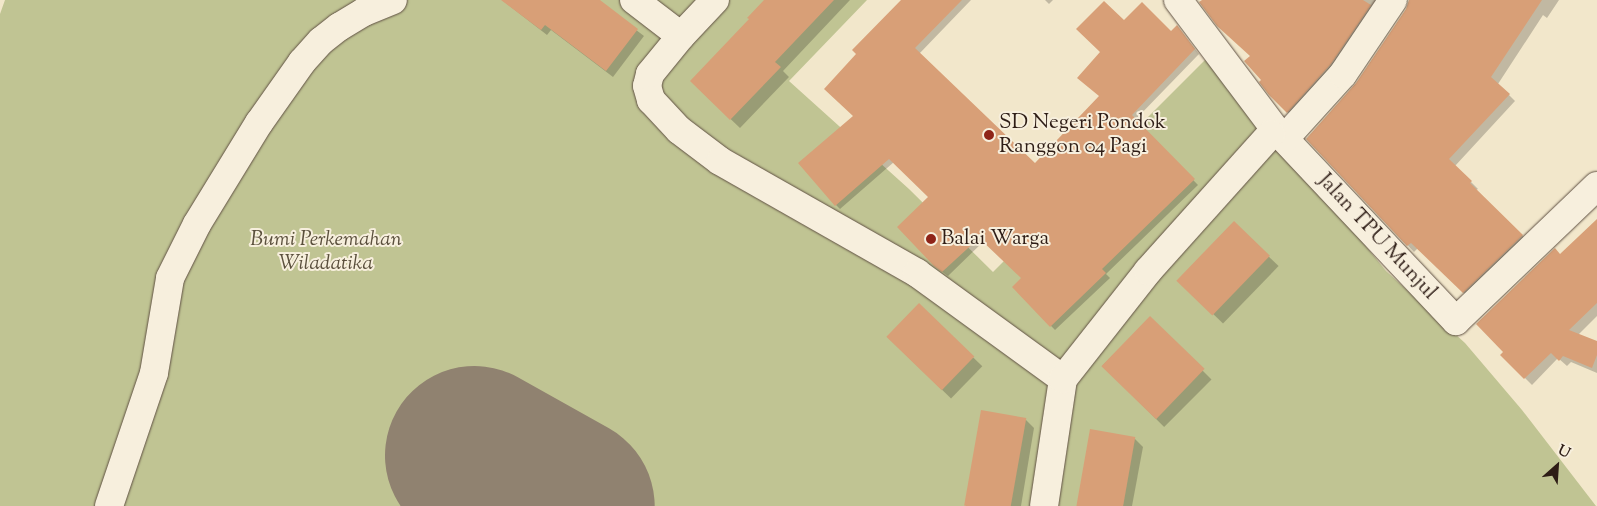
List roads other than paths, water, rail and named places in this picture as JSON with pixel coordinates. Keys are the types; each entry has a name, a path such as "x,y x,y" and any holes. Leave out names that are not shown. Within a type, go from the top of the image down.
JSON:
{"street":[{"path":"110,506 154,372 170,278 197,224 259,123 302,62 321,41 339,27 364,12 393,0"},
{"path":"634,0 681,36"},
{"path":"715,0 681,36 650,74 647,86 651,100 679,130 720,161 917,273 1063,380"},
{"path":"1044,506 1063,380 1148,271 1278,136 1343,74 1392,0"},
{"name":"Jalan TPU Munjul","path":"1181,1 1278,136 1456,321 1597,186"}],"place":[{"name":"SD Negeri Pondok Ranggon 04 Pagi","path":"989,135"},
{"name":"Balai Warga","path":"931,239"}],"park label":[{"name":"Bumi Perkemahan Wiladatika","path":"326,252"}]}
